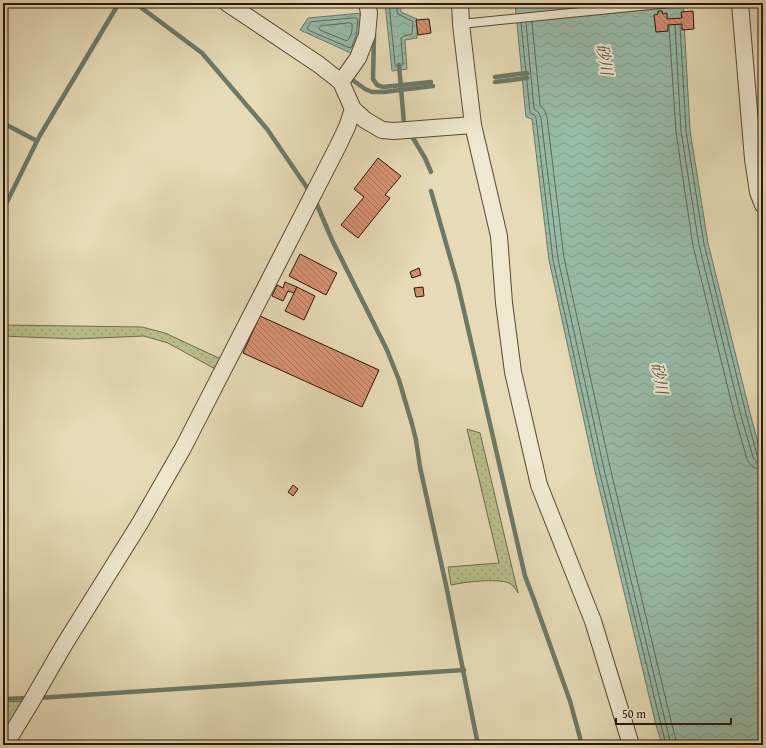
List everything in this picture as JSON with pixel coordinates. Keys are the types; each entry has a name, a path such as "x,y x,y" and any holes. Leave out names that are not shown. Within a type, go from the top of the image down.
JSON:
{"street":[{"path":"227,3 318,64 344,78 353,109 365,120 382,130 394,131 431,129 473,125"},
{"path":"344,78 358,58 367,35 369,13 367,3"},
{"path":"460,3 461,24 473,125 499,236 504,303 513,372 539,485 593,620 631,745"},
{"path":"740,3 753,159 758,192 763,204"},
{"path":"4,745 140,523 183,448 338,146 353,109"}],"lane":[{"path":"461,24 670,3"}],"shaded area":[{"path":"3,325 142,327 165,333 223,360 217,370 168,343 144,336 75,339 3,336"},
{"path":"467,429 480,433 518,593 509,583 497,581 480,581 451,585 448,567 499,563"},
{"path":"27,701 3,739 3,702"}],"water":[{"path":"385,3 400,3 401,12 417,19 417,38 405,40 407,69 392,71"},
{"name":"砂川","path":"515,3 683,3 690,130 708,243 763,461 763,745 662,745 595,471 549,260 532,119 526,117"},
{"path":"362,13 360,36 353,54 300,30 308,18"}],"building":[{"path":"658,11 662,11 663,14 667,13 667,19 682,18 681,12 693,11 694,29 682,30 682,24 668,25 668,31 656,32 654,15 658,14"},
{"path":"429,19 431,33 418,35 416,20"},
{"path":"378,158 401,176 385,195 390,198 358,238 341,225 364,197 354,189"},
{"path":"300,254 337,273 326,295 289,276"},
{"path":"419,268 421,275 412,278 410,272"},
{"path":"285,282 297,287 294,293 288,291 283,301 272,296 277,285 283,288"},
{"path":"297,287 315,296 304,320 285,311"},
{"path":"423,287 424,296 416,297 414,288"},
{"path":"260,316 379,370 362,407 243,353"},
{"path":"293,485 298,489 293,496 288,492"}],"waterway":[{"path":"3,210 39,137 119,3"},
{"path":"135,3 202,53 267,129 310,192"},
{"path":"374,35 373,79 377,85 383,87 431,82"},
{"path":"399,65 404,123 407,126"},
{"path":"495,77 527,73"},
{"path":"347,76 365,89 372,92 433,86"},
{"path":"495,82 527,78"},
{"path":"3,123 37,141"},
{"path":"410,133 425,158 431,172"},
{"path":"431,191 458,285 525,576 570,701 582,745"},
{"path":"315,200 332,240 387,350 399,380 416,440 420,467 446,585 478,745"},
{"path":"38,698 464,670"},
{"path":"3,699 29,698"}]}
